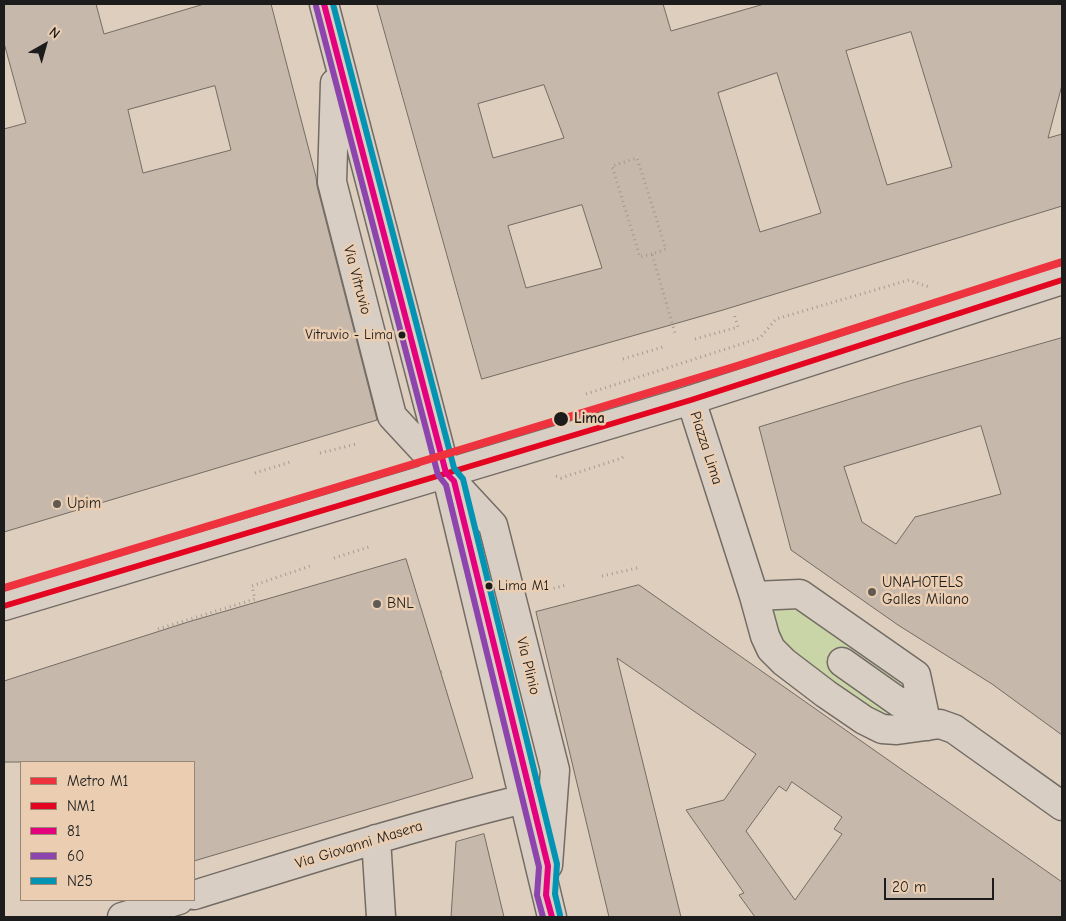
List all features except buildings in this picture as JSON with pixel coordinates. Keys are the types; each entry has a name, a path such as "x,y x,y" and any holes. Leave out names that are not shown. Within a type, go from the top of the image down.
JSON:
{"street":[{"path":"324,4 450,477"},
{"name":"Via Vitruvio","path":"342,74 335,82 332,182 392,416 450,477"},
{"path":"691,400 1062,280"},
{"name":"Piazza Lima","path":"4,606 450,477 691,400 765,636 771,649 784,662 864,720 882,729 897,730 940,724 954,729 1062,806"},
{"name":"Via Plinio","path":"450,477 460,536 549,906"},
{"name":"Via Plinio","path":"450,477 493,525 547,745 555,770 548,866 549,906"},
{"path":"754,596 800,594 916,675 927,726"},
{"path":"842,662 900,703 921,698"},
{"name":"Via Giovanni Masera","path":"195,895 376,839 479,810 525,800"},
{"path":"376,839 381,917"},
{"path":"122,917 176,901"}],"path":[{"path":"637,158 666,249 652,254 640,257 612,166 637,158"},
{"path":"652,254 675,333"},
{"path":"586,394 760,338 776,319 909,280 933,288"},
{"path":"695,339 738,327 734,314"},
{"path":"623,359 666,346"},
{"path":"320,453 356,444"},
{"path":"255,472 290,462"},
{"path":"334,558 372,546"},
{"path":"158,629 255,599 252,586 313,565"},
{"path":"602,576 637,568"},
{"path":"536,592 566,585"}],"green space":[{"path":"774,609 806,611 902,674 906,690 848,649 833,671 891,713 888,718 876,717 790,654 782,642 770,615"}],"metro line":[{"name":"M1","path":"4,588 737,366 1062,262"}],"transit line":[{"name":"81","path":"324,4 446,473 454,481 548,866 546,895 552,917"},
{"name":"N25","path":"333,4 454,468 463,479 557,864 555,894 560,915"},
{"name":"60","path":"316,6 438,475 446,485 539,867 537,895 543,917"},
{"name":"NM1","path":"4,606 691,400 1062,280"}],"place":[{"name":"Vitruvio - Lima","path":"402,335"},
{"name":"Lima","path":"561,419"},
{"name":"Upim","path":"57,504"},
{"name":"Lima M1","path":"489,586"},
{"name":"UNAHOTELS Galles Milano","path":"872,592"},
{"name":"BNL","path":"377,604"}]}
